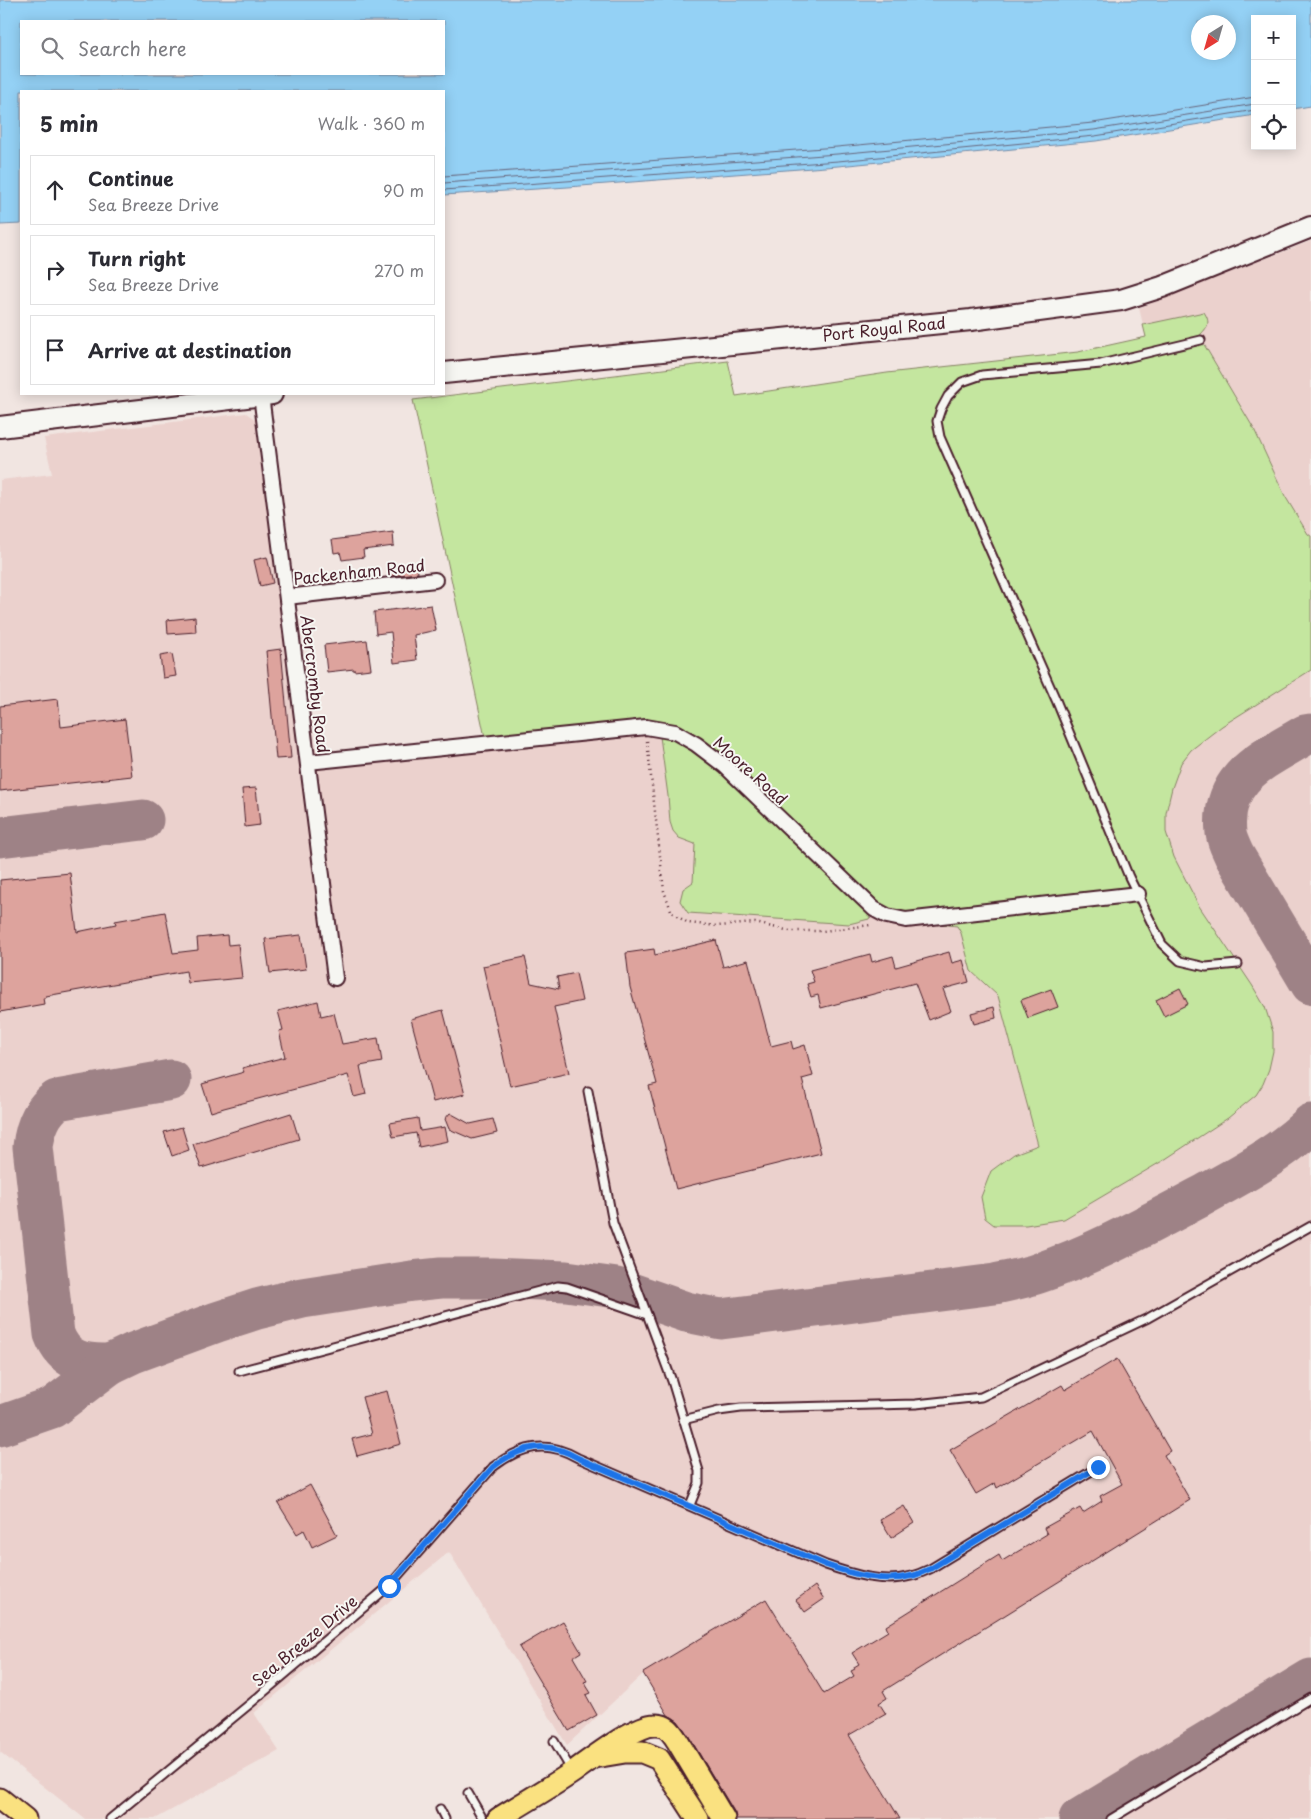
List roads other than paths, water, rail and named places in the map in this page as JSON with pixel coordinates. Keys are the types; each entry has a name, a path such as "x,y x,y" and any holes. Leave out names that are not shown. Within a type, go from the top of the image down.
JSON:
{"main road":[{"name":"Port Royal Road","path":"445,373 971,320 1121,300 1162,287 1311,228"},
{"path":"0,427 258,395"},
{"path":"498,1819 612,1745 649,1725 657,1724 669,1730 678,1742 724,1819"},
{"path":"596,1756 642,1752 659,1758 698,1819"},
{"path":"0,1799 25,1819"}],"street":[{"name":"Abercromby Road","path":"266,395 287,597 335,978"},
{"name":"Packenham Road","path":"287,597 435,580"},
{"name":"Moore Road","path":"308,762 646,727 675,732 696,744 725,766 874,909 887,916 906,920 1138,894"}],"lane":[{"path":"1201,340 1101,364 982,375 962,382 948,396 937,421 940,437 1052,691 1129,877 1162,944 1180,960 1206,967 1238,964"},
{"path":"588,1091 614,1223 672,1380 699,1471 699,1483 690,1505"},
{"path":"683,1420 719,1411 741,1408 916,1404 981,1397 1148,1318 1311,1226"},
{"path":"239,1371 558,1286 567,1287 648,1315"},
{"name":"Sea Breeze Drive","path":"110,1819 389,1586 493,1467 506,1457 533,1447 556,1448 826,1565 853,1574 882,1578 910,1577 930,1569 1098,1467"},
{"path":"1111,1819 1311,1698"},
{"path":"554,1741 576,1770"},
{"path":"468,1792 483,1819"},
{"path":"440,1809 445,1819"}],"water":[{"path":"0,0 1311,0 1311,106 1296,108 1296,15 1251,15 1251,116 1096,141 838,166 568,187 445,195 445,90 20,90 20,224 0,225"}]}
